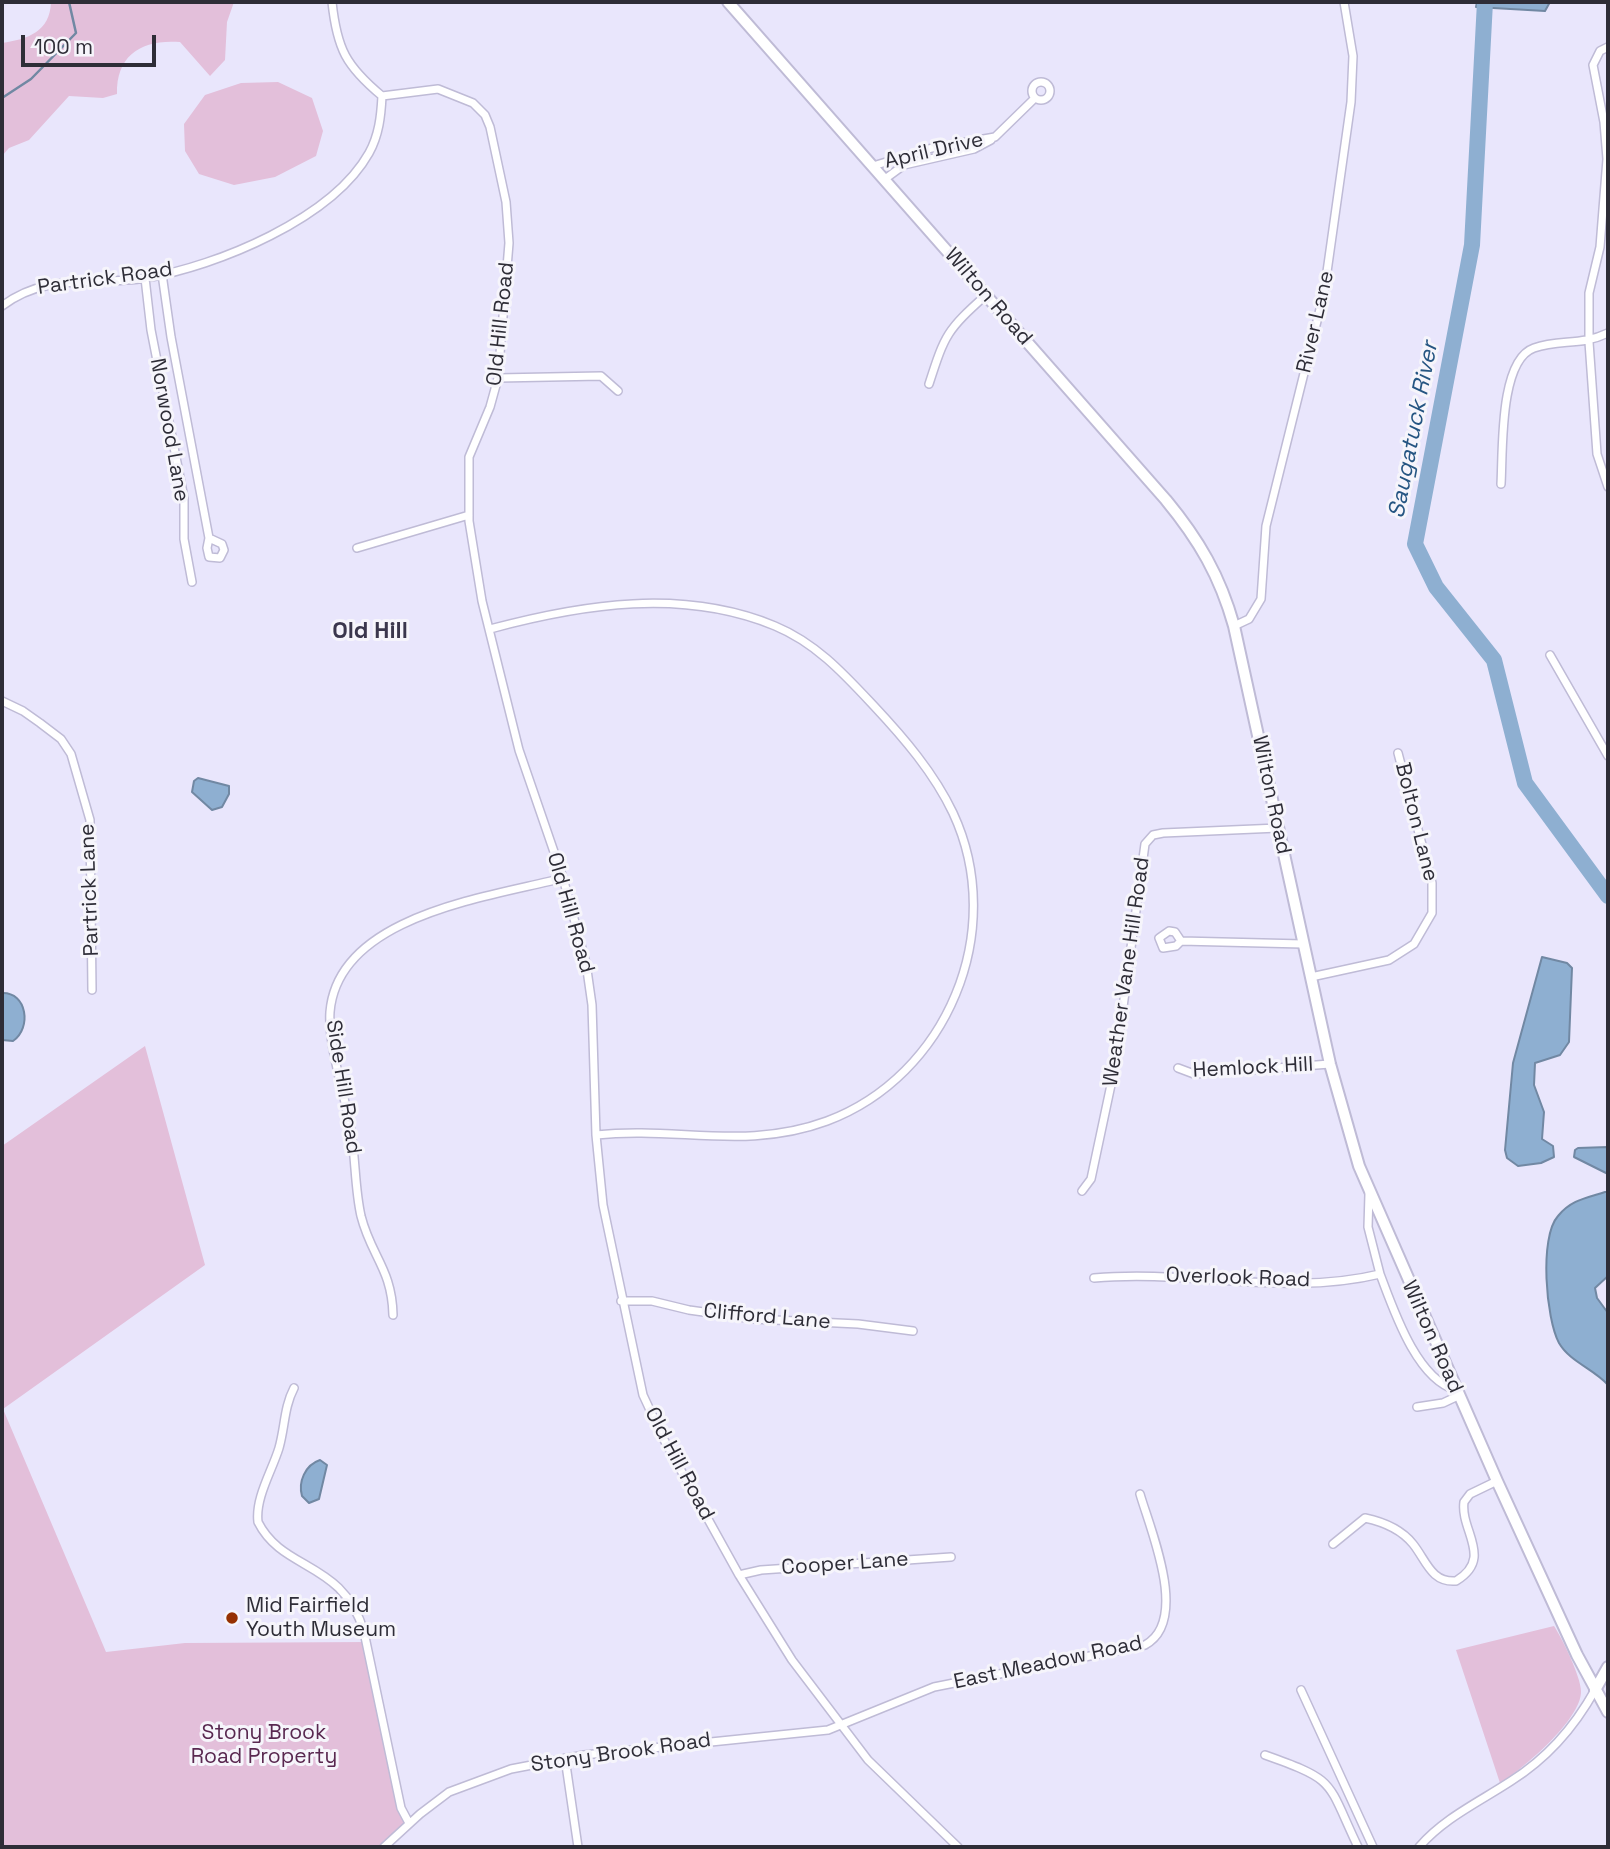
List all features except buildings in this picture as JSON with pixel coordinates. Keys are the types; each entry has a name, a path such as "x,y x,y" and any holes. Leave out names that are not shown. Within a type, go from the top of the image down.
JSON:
{"main road":[{"name":"Wilton Road","path":"727,2 1193,533 1218,576 1234,626 1330,1064 1369,1194 1497,1480 1595,1690 1608,1712"},
{"path":"1595,1690 1608,1667"}],"street":[{"path":"332,2 336,32 344,55 355,72 382,96"},
{"name":"River Lane","path":"1234,626 1249,619 1261,598 1266,526 1324,293 1351,103 1352,47 1344,2"},
{"path":"1608,47 1600,51 1593,65 1606,122 1605,195 1600,247 1589,293 1589,342 1597,454 1608,487"},
{"name":"Old Hill Road","path":"382,96 424,89 446,91 473,103 489,122 510,226 498,378 490,407 469,457 469,515 479,588 527,777 563,878 591,990 596,1135 603,1205 621,1301 647,1406 739,1575 779,1642 839,1726 888,1782 958,1847"},
{"name":"Partrick Road","path":"2,306 29,290 56,282 162,275 267,237 332,194 357,170 372,149 379,128 382,96"},
{"name":"April Drive","path":"885,179 904,165 974,149 995,137 1035,98"},
{"name":"April Drive","path":"873,166 942,146 995,137"},
{"path":"162,275 170,337 209,538"},
{"name":"Norwood Lane","path":"145,278 151,330 184,498 184,539 192,582"},
{"path":"929,384 944,338 955,322 986,295"},
{"path":"1500,484 1504,416 1513,371 1519,358 1539,347 1589,342 1608,333"},
{"path":"498,378 601,376 618,391"},
{"path":"357,548 469,515"},
{"path":"490,629 567,610 632,604 722,609 792,634 838,667 894,729 933,778 953,814 970,872 972,917 967,957 949,1014 904,1074 878,1094 827,1121 775,1134 723,1138 648,1131 596,1135"},
{"path":"1550,655 1608,756"},
{"name":"Partrick Lane","path":"2,701 32,717 61,739 71,754 90,820 92,990"},
{"name":"Bolton Lane","path":"1311,977 1376,965 1398,956 1420,936 1432,913 1432,883 1398,752"},
{"name":"Weather Vane Hill Road","path":"1082,1191 1091,1179 1112,1079 1145,844 1153,835 1163,833 1278,828"},
{"name":"Side Hill Road","path":"393,1315 391,1283 360,1212 352,1134 330,1020 336,987 361,951 401,925 447,908 563,878"},
{"path":"1181,941 1303,944"},
{"name":"Hemlock Hill","path":"1178,1068 1194,1074 1330,1064"},
{"path":"1369,1194 1367,1227 1395,1314 1416,1353 1441,1384 1457,1393 1443,1403 1417,1407"},
{"name":"Overlook Road","path":"1094,1278 1152,1275 1198,1280 1331,1282 1380,1274"},
{"name":"Clifford Lane","path":"621,1301 652,1301 690,1310 780,1322 858,1324 913,1331"},
{"path":"294,1388 286,1406 279,1446 258,1507 258,1522 279,1546 337,1584 353,1604 364,1632 401,1808 409,1823"},
{"path":"1333,1545 1365,1518 1383,1521 1413,1544 1434,1575 1442,1580 1457,1581 1467,1573 1475,1554 1464,1502 1470,1494 1497,1480"},
{"name":"East Meadow Road","path":"839,1726 933,1687 1124,1651 1151,1641 1162,1623 1164,1583 1160,1550 1140,1494"},
{"name":"Cooper Lane","path":"739,1575 759,1570 951,1557"},
{"path":"1301,1690 1373,1847"},
{"path":"1419,1847 1456,1815 1533,1766 1568,1729 1595,1690"},
{"name":"Stony Brook Road","path":"384,1847 432,1804 467,1783 511,1769 565,1758 825,1731 839,1726"},
{"path":"1265,1755 1305,1769 1325,1780 1358,1847"},
{"path":"565,1758 578,1847"}],"green space":[{"path":"51,2 234,2 227,22 225,60 210,76 180,42 154,43 144,47 134,52 121,69 117,94 103,98 69,96 29,140 9,148 2,156 2,43 29,36 42,27 50,12"},
{"path":"278,82 312,98 323,131 316,156 275,177 234,185 199,174 185,151 184,124 205,95 241,83"},
{"name":"Stony Brook Road Property","path":"145,1046 205,1265 3,1409 106,1652 185,1643 367,1642 406,1825 384,1847 2,1847 2,1146"},
{"path":"1554,1626 1578,1677 1581,1691 1579,1702 1562,1729 1549,1743 1500,1783 1456,1650"}],"water":[{"path":"1477,2 1550,2 1545,11 1476,7"},
{"path":"198,778 229,786 229,794 222,807 212,810 192,792 194,781"},
{"path":"1542,957 1567,963 1572,968 1569,1042 1560,1055 1535,1063 1534,1085 1544,1112 1542,1139 1553,1146 1554,1157 1541,1163 1518,1166 1507,1158 1505,1150 1513,1063"},
{"path":"2,993 17,998 24,1012 23,1028 13,1041 2,1040"},
{"path":"1608,1147 1608,1174 1574,1157 1578,1148"},
{"path":"1608,1192 1608,1276 1595,1288 1597,1298 1608,1313 1608,1385 1569,1355 1559,1343 1554,1332 1546,1278 1548,1241 1558,1216 1574,1203"},
{"path":"320,1460 327,1465 319,1499 309,1503 302,1496 302,1480 310,1466"}],"waterway":[{"path":"2,98 31,79 76,33 69,2"},
{"name":"Saugatuck River","path":"1485,2 1472,245 1415,544 1436,587 1494,660 1525,783 1608,896"}],"place":[{"name":"Mid Fairfield Youth Museum","path":"232,1618"}],"district":[{"name":"Old Hill","path":"370,632"}]}
